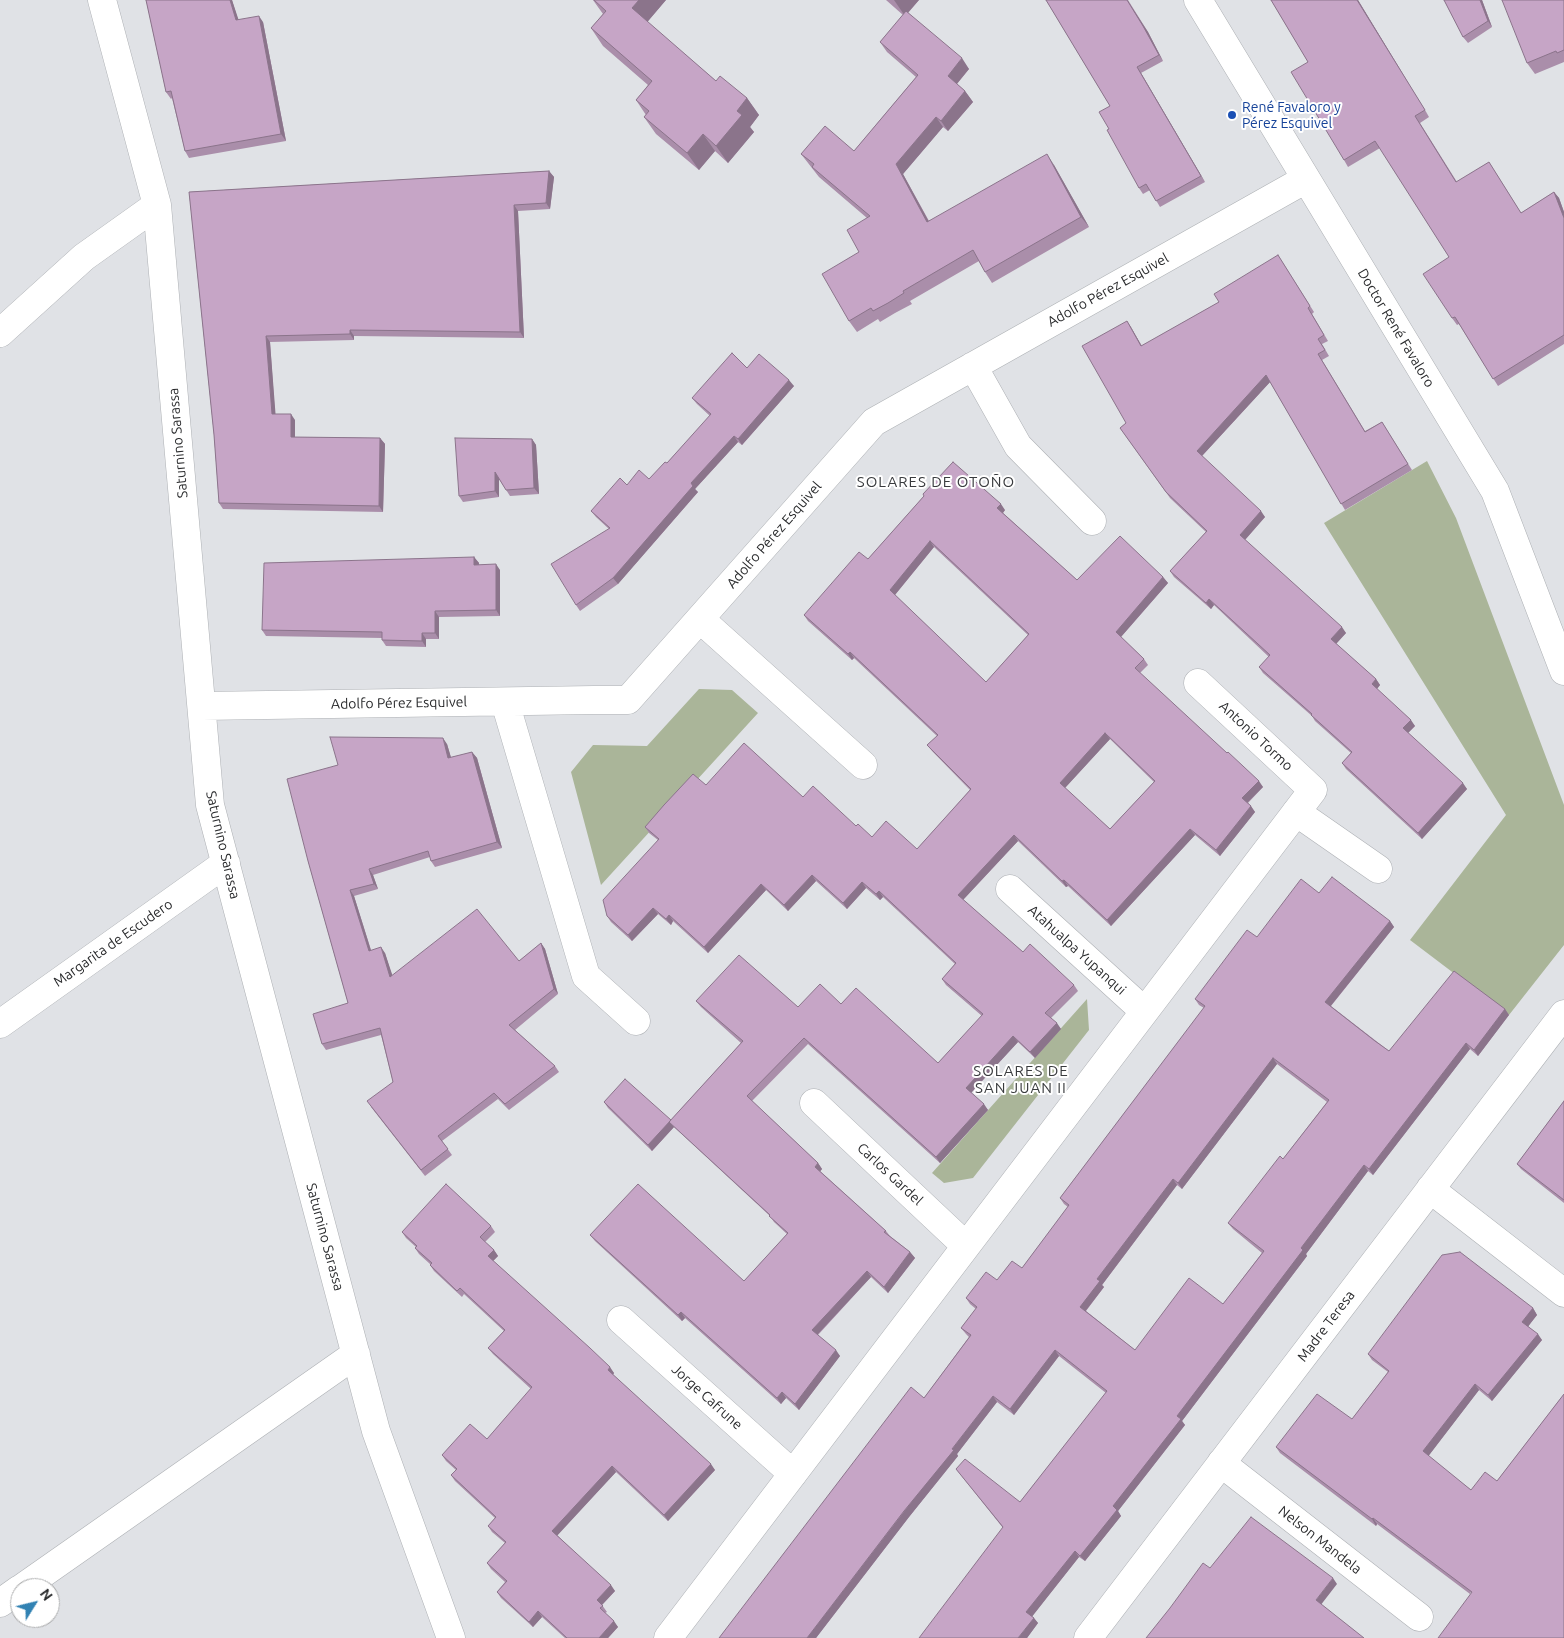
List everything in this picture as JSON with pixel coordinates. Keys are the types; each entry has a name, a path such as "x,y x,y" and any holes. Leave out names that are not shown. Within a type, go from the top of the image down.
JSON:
{"street":[{"name":"Saturnino Sarassa","path":"102,0 157,205 210,805 376,1431 450,1638"},
{"name":"Doctor René Favaloro","path":"1198,0 1494,491 1564,671"},
{"name":"Adolfo Pérez Esquivel","path":"202,706 628,700 874,422 1306,178"},
{"path":"0,333 84,257 157,205"},
{"path":"973,366 1018,446 1092,521"},
{"path":"700,619 863,764"},
{"name":"Antonio Tormo","path":"1198,682 1313,790 1296,812"},
{"path":"505,702 586,976 636,1021"},
{"path":"668,1638 1296,812 1378,869"},
{"name":"Margarita de Escudero","path":"0,1024 226,863"},
{"name":"Atahualpa Yupanqui","path":"1010,889 1144,1011"},
{"name":"Madre Teresa","path":"1088,1638 1564,1014"},
{"name":"Carlos Gardel","path":"814,1102 966,1246"},
{"path":"1430,1189 1564,1293"},
{"name":"Jorge Cafrune","path":"621,1320 793,1474"},
{"path":"37,1578 356,1354"},
{"name":"Nelson Mandela","path":"1222,1463 1418,1617"}],"green space":[{"path":"1427,461 1456,518 1564,805 1564,945 1509,1015 1410,940 1506,815 1324,523"},
{"path":"699,689 732,690 758,713 601,885 571,772 593,745 647,746"},
{"path":"1087,999 1089,1030 973,1178 944,1183 932,1173"}],"building":[{"path":"146,0 230,0 236,20 259,16 281,134 185,151 171,91 166,92"},
{"path":"594,0 639,0 632,8 716,81 720,76 747,98 737,111 742,115 716,146 703,134 687,153 644,117 649,111 636,100 652,81 591,28 606,11"},
{"path":"1046,0 1127,0 1159,55 1137,67 1201,176 1156,201 1146,184 1139,188 1099,112 1110,106"},
{"path":"1271,0 1357,0 1425,110 1415,116 1456,182 1489,162 1521,213 1554,192 1564,218 1564,335 1493,379 1455,317 1452,318 1423,274 1449,257 1375,141 1344,160 1291,72 1308,62"},
{"path":"1444,0 1480,0 1488,21 1463,37"},
{"path":"1502,0 1564,0 1564,50 1557,53 1556,51 1527,63"},
{"path":"906,11 962,58 948,76 965,91 941,121 936,117 896,164 927,222 1047,154 1081,217 985,272 973,250 903,291 904,293 888,303 873,311 871,308 849,321 822,274 859,252 847,230 870,216 812,167 814,164 801,154 825,126 854,151 918,75 880,42"},
{"path":"549,171 546,203 514,205 520,332 350,330 350,334 266,336 272,414 291,414 291,437 380,438 379,506 219,503 214,435 189,192"},
{"path":"1278,255 1310,306 1308,308 1324,335 1318,339 1325,350 1318,354 1365,432 1382,422 1408,464 1341,504 1266,375 1197,451 1261,511 1240,535 1342,627 1331,639 1376,679 1372,684 1411,720 1403,728 1463,783 1418,833 1342,763 1352,752 1259,667 1270,655 1209,599 1206,603 1170,571 1207,531 1166,492 1120,428 1126,423 1082,346 1127,321 1141,346 1219,302 1214,294"},
{"path":"732,353 747,368 759,354 789,380 738,439 734,436 691,483 693,486 613,578 576,605 551,564 610,528 591,511 620,478 627,485 639,470 649,479 665,462 667,463 711,414 692,398"},
{"path":"455,438 532,439 534,488 506,490 495,472 495,491 459,496"},
{"path":"953,462 1001,504 997,508 1077,580 1120,536 1163,577 1116,632 1144,659 1135,668 1259,781 1242,798 1251,806 1216,850 1190,829 1107,920 1064,880 1062,881 1014,835 958,895 1023,952 1030,944 1074,985 1045,1013 1057,1023 1030,1052 1013,1036 966,1088 984,1104 936,1157 804,1038 747,1096 818,1163 815,1167 886,1231 884,1232 910,1252 884,1287 867,1271 812,1330 836,1350 795,1404 782,1392 777,1398 681,1312 678,1315 590,1235 638,1184 744,1281 788,1233 669,1122 743,1041 696,1001 739,955 798,1007 820,984 841,1004 856,988 938,1063 983,1014 942,979 956,963 879,891 876,894 862,882 843,903 812,875 784,905 761,884 704,947 669,915 666,919 653,908 628,935 607,916 603,900 659,839 645,827 664,805 693,774 706,785 744,743 803,797 813,786 856,826 858,824 872,837 886,821 917,849 971,789 927,745 938,735 850,652 848,654 804,615 859,552 868,559 924,496 923,494","holes":["930,541 1029,634 986,682 890,590","1105,733 1155,781 1110,829 1060,783"]},
{"path":"474,557 474,565 496,564 496,610 435,611 435,633 422,633 422,641 382,640 382,632 262,630 264,563"},
{"path":"330,737 443,738 448,758 472,752 497,842 431,861 428,851 369,869 374,884 350,890 369,951 381,947 390,977 477,909 519,961 541,943 554,989 509,1025 555,1066 505,1104 494,1093 438,1136 448,1149 421,1170 367,1101 393,1082 380,1028 322,1044 313,1014 348,1003 287,779 338,765"},
{"path":"1332,877 1390,921 1325,1002 1389,1051 1454,971 1505,1009 1474,1050 1466,1043 1369,1169 1364,1165 1301,1248 1303,1250 1177,1416 1181,1419 1113,1506 1117,1510 1080,1556 1075,1551 1026,1612 1034,1618 1018,1638 919,1638 1003,1527 956,1469 965,1459 1020,1502 1107,1391 1055,1350 1010,1409 993,1396 952,1449 954,1450 904,1511 807,1638 719,1638 911,1387 924,1398 971,1335 961,1328 977,1307 966,1298 986,1272 997,1280 1012,1261 1022,1268 1069,1205 1060,1198 1205,1006 1195,999 1247,930 1257,937 1301,879 1319,893","holes":["1273,1058 1329,1100 1283,1159 1280,1156 1228,1223 1264,1251 1223,1304 1189,1278 1135,1350 1080,1307 1100,1281 1097,1279 1173,1179 1178,1183"]},
{"path":"625,1079 671,1120 648,1145 604,1102"},
{"path":"1564,1101 1564,1200 1517,1164"},
{"path":"446,1184 491,1226 480,1237 494,1250 488,1256 590,1348 610,1367 608,1370 711,1464 664,1515 612,1466 552,1531 611,1585 597,1600 603,1606 600,1608 614,1621 599,1638 567,1638 538,1611 529,1622 497,1592 507,1581 487,1563 506,1542 488,1526 496,1517 451,1475 457,1469 442,1455 470,1424 487,1439 532,1387 488,1348 505,1330 460,1288 457,1291 430,1265 432,1263 415,1248 417,1246 402,1232"},
{"path":"1460,1252 1533,1308 1522,1322 1538,1334 1488,1395 1475,1384 1423,1451 1471,1490 1485,1472 1497,1481 1564,1394 1564,1638 1438,1638 1472,1592 1276,1447 1317,1394 1352,1419 1389,1371 1368,1354 1442,1255"},
{"path":"1251,1517 1333,1578 1316,1600 1364,1638 1146,1638 1203,1563 1210,1568"}],"place":[{"name":"René Favaloro y Pérez Esquivel","path":"1232,115"}],"district":[{"name":"SOLARES DE OTOÑO","path":"936,482"},
{"name":"SOLARES DE SAN JUAN II","path":"1021,1080"}]}
